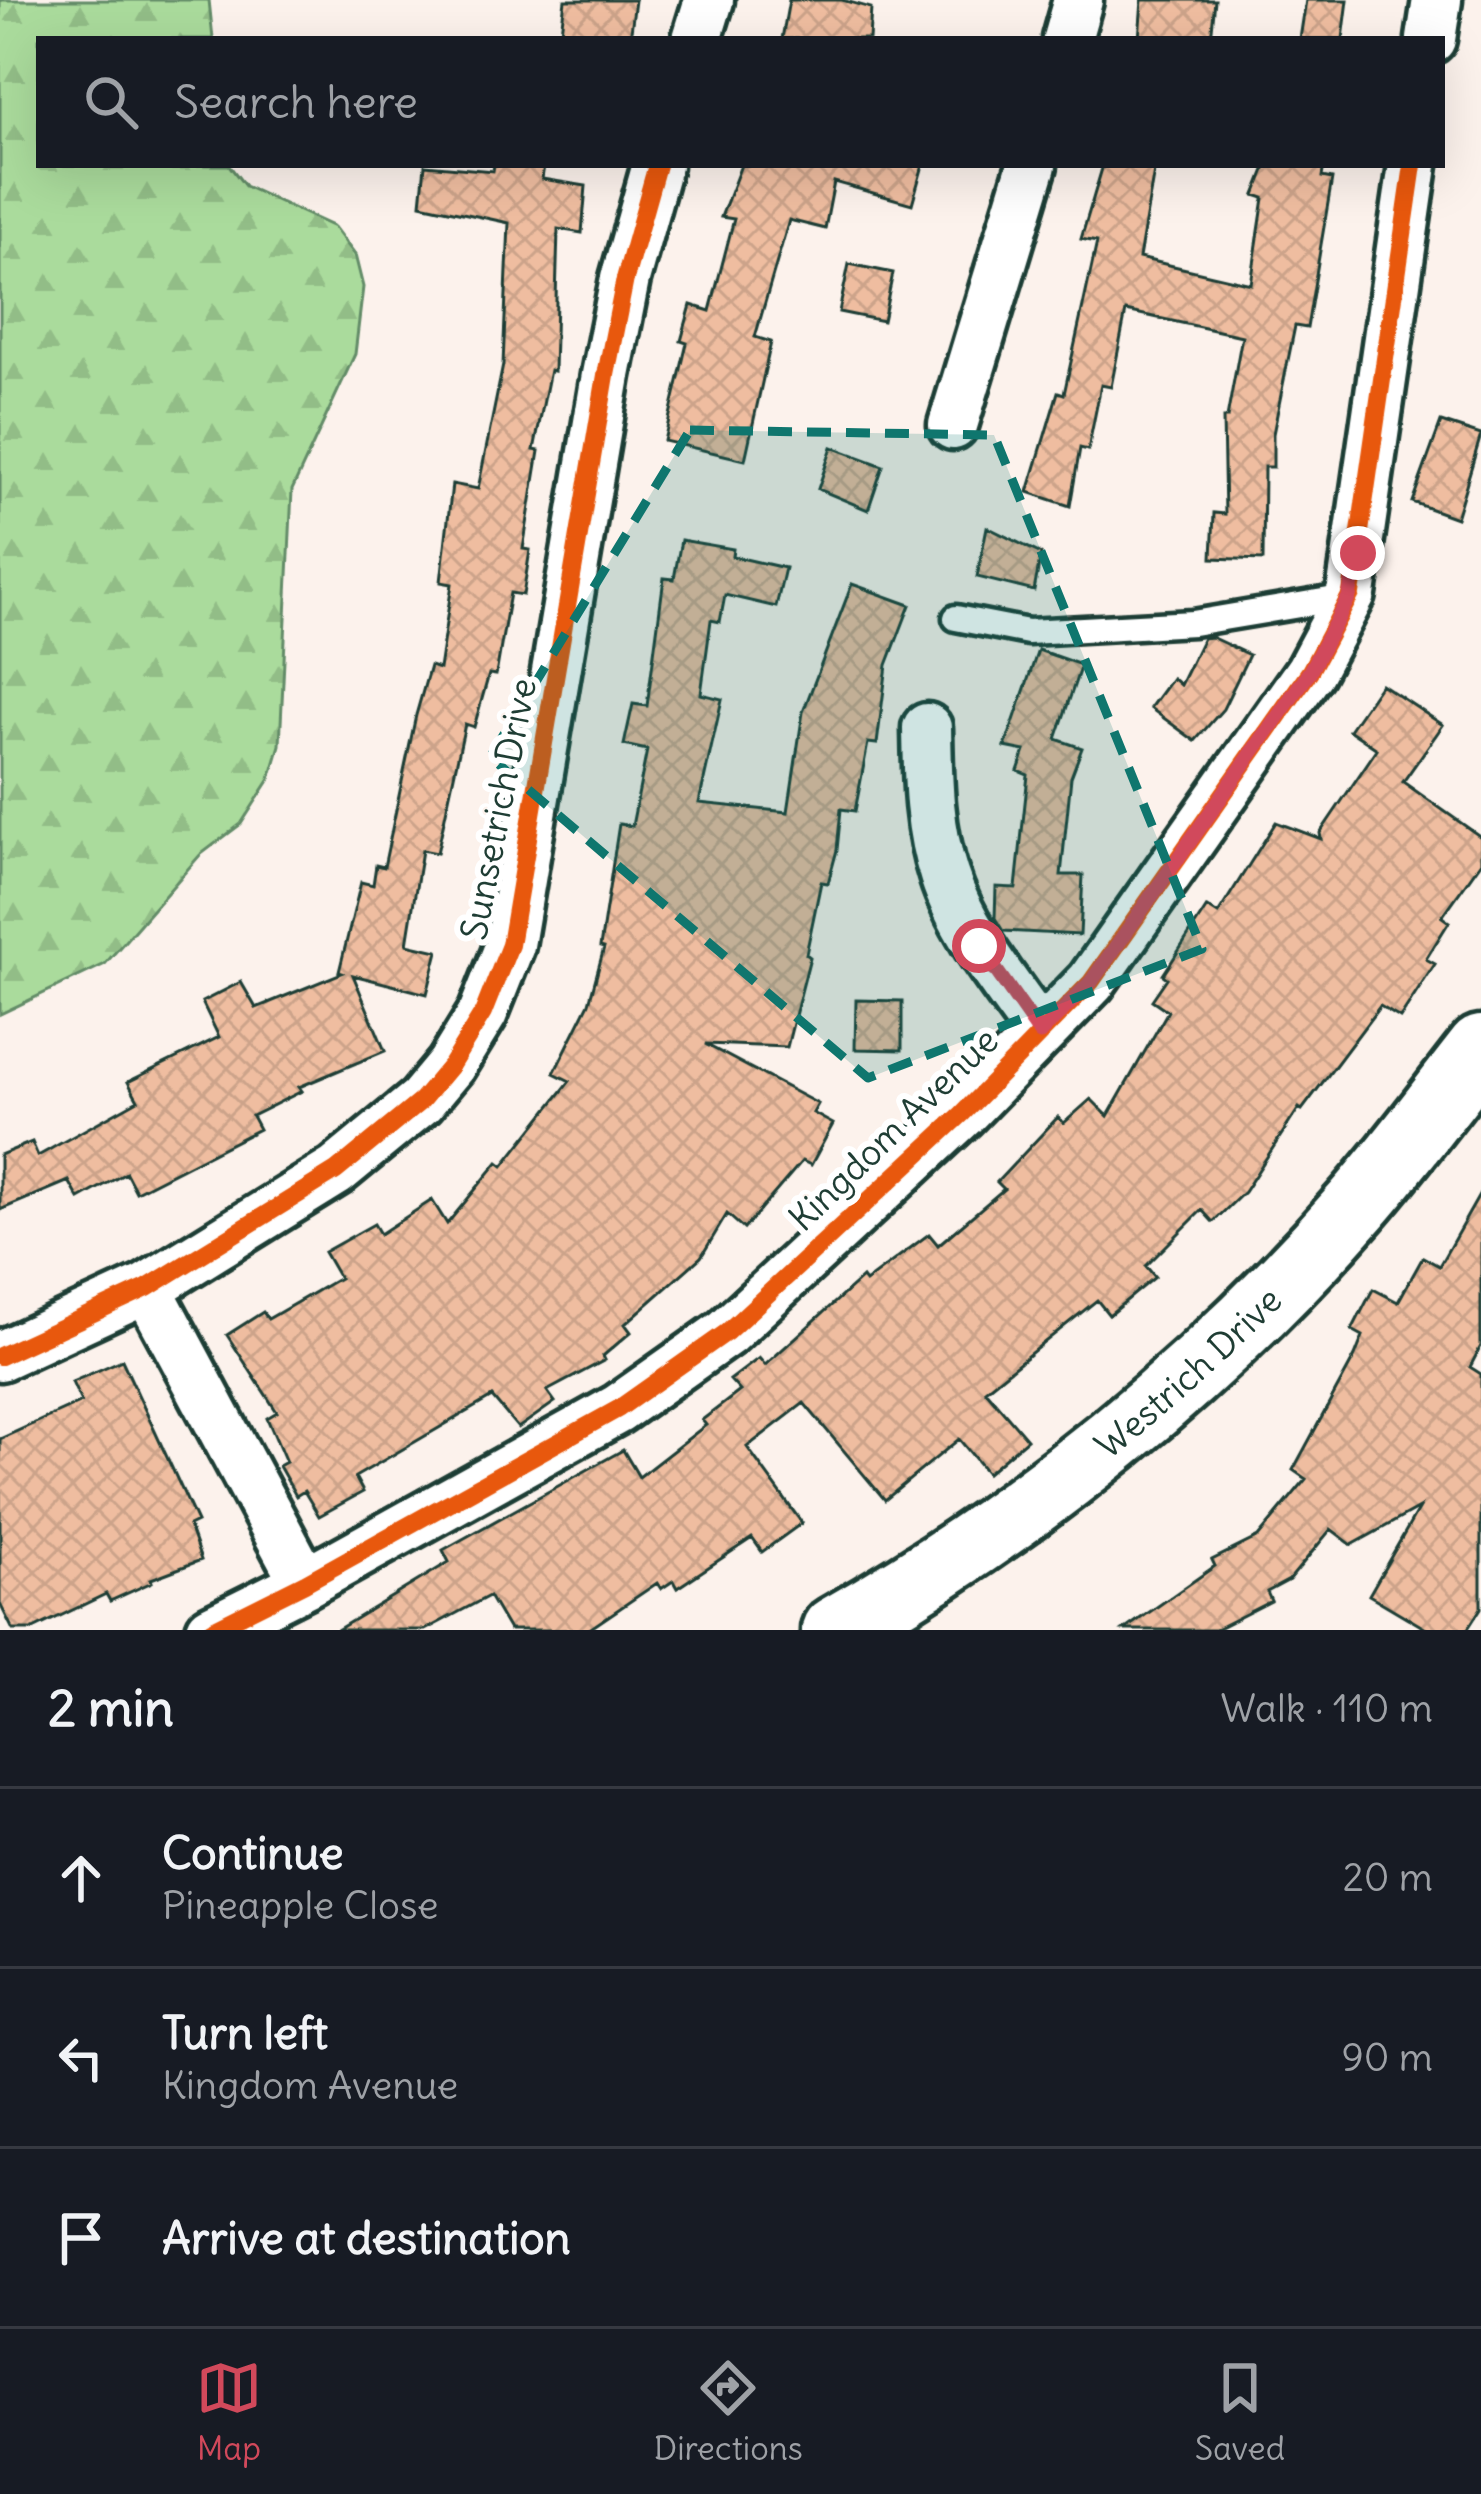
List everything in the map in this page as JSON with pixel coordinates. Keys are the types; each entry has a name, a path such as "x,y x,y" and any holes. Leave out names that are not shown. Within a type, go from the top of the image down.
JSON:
{"street":[{"path":"698,36 709,0"},
{"path":"1068,36 1078,0"},
{"path":"1431,36 1437,0"},
{"name":"Sunsetrich Drive","path":"0,1356 147,1288 336,1171 421,1100 451,1065 483,1013 510,945 606,375 656,168"},
{"path":"953,425 1032,168"},
{"name":"Kingdom Avenue","path":"211,1630 618,1409 728,1332 962,1114 1091,982 1310,671 1349,597 1413,168"},
{"path":"927,728 928,808 944,878 979,946 1040,1033"},
{"name":"Westrich Drive","path":"835,1630 1016,1516 1142,1416 1356,1207 1481,1049"},
{"path":"147,1288 305,1583"}],"lane":[{"path":"956,617 1028,632 1193,623 1349,597"}],"highlighted area":[{"path":"690,430 994,435 1202,949 868,1078 490,757"}],"green space":[{"path":"0,0 209,0 213,36 36,36 36,168 231,168 245,186 334,227 355,255 363,287 355,354 292,490 280,745 270,779 241,824 200,855 105,964 0,1014"}],"building":[{"path":"565,0 635,0 630,36 560,36"},
{"path":"789,0 842,0 871,8 869,36 783,36"},
{"path":"1142,0 1215,0 1211,36 1139,36"},
{"path":"1306,0 1348,0 1343,36 1300,36"},
{"path":"425,168 544,168 542,179 586,186 582,233 558,229 554,371 550,370 534,450 539,451 523,549 530,550 523,595 510,593 496,675 489,674 474,727 465,724 437,853 422,850 407,944 438,951 427,994 353,975 385,1051 299,1087 302,1091 252,1116 259,1129 136,1192 126,1173 79,1199 69,1181 0,1210 0,1155 32,1142 38,1156 138,1100 128,1082 219,1037 202,1002 241,982 256,1008 342,973 361,882 373,885 376,865 384,867 416,715 430,666 439,669 452,584 441,582 452,484 478,489 503,365 509,223 421,204"},
{"path":"740,168 922,168 912,204 834,182 825,229 789,220 755,337 771,342 745,460 664,441 691,305 710,311 734,219 721,217"},
{"path":"1102,168 1154,168 1139,258 1251,284 1264,198 1255,195 1266,168 1324,168 1322,177 1332,179 1307,328 1295,326 1273,434 1273,467 1264,467 1263,560 1212,558 1214,513 1225,514 1223,418 1227,418 1242,336 1126,311 1111,387 1101,385 1088,450 1080,448 1070,506 1028,492 1058,392 1064,394 1097,242 1081,239"},
{"path":"849,264 893,273 883,321 839,312"},
{"path":"1441,422 1481,435 1456,518 1412,502"},
{"path":"832,447 883,466 868,510 818,489"},
{"path":"987,527 1041,554 1034,591 977,577"},
{"path":"681,540 733,549 732,556 785,568 776,607 725,595 720,622 711,620 701,694 722,699 699,803 788,812 803,712 852,584 910,605 887,665 877,744 868,743 855,811 841,809 837,850 828,883 821,882 806,954 810,957 787,1047 705,1044 818,1104 813,1113 833,1124 811,1165 802,1161 744,1229 727,1214 701,1257 625,1324 631,1332 603,1356 605,1360 547,1391 555,1402 518,1428 492,1397 355,1477 363,1492 319,1516 304,1491 296,1496 279,1466 286,1462 267,1418 277,1412 227,1335 263,1312 268,1319 339,1278 324,1252 374,1224 380,1234 432,1200 447,1224 498,1162 503,1166 570,1081 554,1073 589,1003 604,948 600,947 619,824 632,826 647,750 624,745 633,704 647,706 664,578 674,579"},
{"path":"1211,637 1249,655 1223,709 1195,741 1150,708 1172,678 1180,685 1203,638"},
{"path":"1038,650 1081,665 1056,739 1082,748 1071,777 1061,875 1083,875 1080,935 1003,931 995,918 996,887 1016,888 1028,775 1018,771 1025,751 1005,747"},
{"path":"1381,684 1443,725 1403,782 1481,837 1481,862 1442,917 1449,922 1426,959 1435,964 1400,1018 1380,1006 1299,1108 1244,1192 1213,1222 1202,1210 1146,1266 1155,1277 1109,1315 1097,1300 985,1390 1027,1439 987,1473 959,1439 885,1500 804,1403 747,1447 802,1523 762,1552 752,1538 677,1588 673,1581 661,1589 657,1583 588,1630 509,1630 489,1596 425,1630 337,1630 449,1562 443,1550 623,1450 639,1477 706,1425 702,1420 740,1391 730,1380 759,1358 765,1365 862,1278 865,1282 929,1234 938,1245 1004,1189 997,1182 1058,1117 1064,1123 1091,1099 1108,1116 1168,1011 1152,1000 1167,978 1163,975 1207,907 1218,914 1276,822 1321,839 1320,833 1377,749 1349,730"},
{"path":"856,1000 902,1001 902,1050 855,1049"},
{"path":"1481,1192 1481,1346 1470,1367 1481,1374 1481,1608 1467,1630 1428,1630 1369,1595 1419,1508 1352,1545 1331,1529 1289,1580 1267,1592 1271,1601 1214,1630 1124,1630 1215,1566 1212,1560 1258,1537 1306,1479 1293,1470 1355,1356 1363,1336 1352,1330 1373,1289 1398,1302 1423,1257 1439,1266"},
{"path":"122,1360 197,1522 189,1526 201,1560 110,1601 106,1594 31,1630 13,1630 0,1604 0,1439 81,1402 72,1382"}],"cycle path":[{"path":"0,1356 147,1288 336,1171 421,1101 451,1065 483,1013 510,945 606,375 625,279 656,168"},
{"path":"211,1630 618,1409 727,1332 962,1114 1091,982 1310,671 1351,594 1413,168"}],"route":[{"path":"979,946 1040,1033 1091,982 1310,671 1349,597 1358,553"}]}
